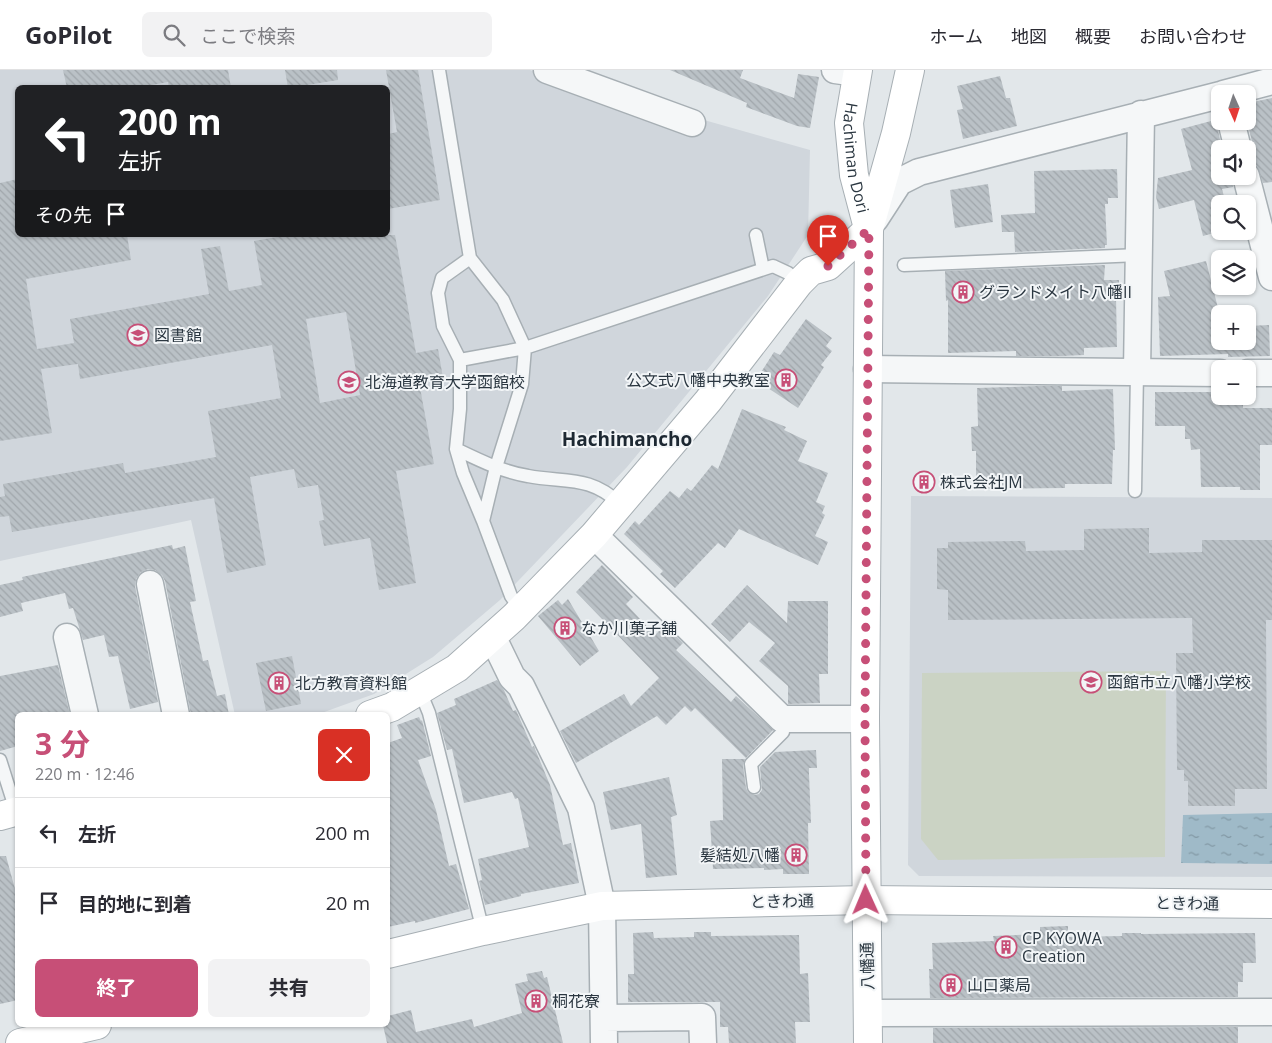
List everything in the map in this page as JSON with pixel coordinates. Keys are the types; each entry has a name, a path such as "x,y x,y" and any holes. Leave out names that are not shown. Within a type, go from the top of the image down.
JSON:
{"street":[{"path":"547,70 692,123"},
{"name":"Hachiman Dori","path":"869,229 896,133 910,70"},
{"name":"Hachiman Dori","path":"850,71 849,123 854,174 869,229"},
{"path":"1256,85 1272,81"},
{"path":"378,712 392,707 457,668 493,638 521,610 594,535 708,401 799,283 811,271 828,266 869,229 899,182 919,172 1211,97"},
{"path":"1137,372 1141,114"},
{"path":"1248,185 1272,277"},
{"name":"八幡通","path":"868,1043 865,719 869,229"},
{"path":"867,369 1211,373"},
{"path":"1256,373 1272,373"},
{"path":"594,535 782,719 865,719"},
{"path":"150,584 175,712"},
{"path":"67,637 84,712"},
{"path":"493,638 512,677 521,686 581,808 602,906 604,1030 702,1017 702,1043"},
{"name":"ときわ通","path":"390,954 483,931 602,906 866,900 1272,904"},
{"path":"868,1013 1272,1012"},
{"path":"20,1043 81,1031"}],"lane":[{"path":"439,70 470,258 503,300 525,348 522,384 496,467 483,521"},
{"path":"756,235 763,269"},
{"path":"904,265 1139,255"},
{"path":"470,258 442,278 438,293 442,326 460,360 460,409 456,449 463,473 511,596 521,610"},
{"path":"460,360 525,348 773,266 788,272 799,283"},
{"path":"1135,491 1137,372"},
{"path":"456,449 496,467 527,476 576,481 597,487 610,494 620,504"},
{"path":"420,691 429,713 483,931"},
{"path":"754,787 751,764 783,732 782,719"},
{"path":"0,760 12,798 11,813"}],"shaded area":[{"name":"北海道教育大学函館校","path":"0,70 530,70 693,129 697,118 810,150 808,235 768,296 627,467 500,600 433,657 374,694 324,712 234,712 191,520 0,561"},
{"name":"函館市立八幡小学校","path":"911,496 1272,498 1272,877 919,876 908,865"}],"green space":[{"path":"1166,671 1165,857 938,860 921,839 922,673"}],"water":[{"path":"1272,813 1272,864 1181,863 1183,815"}],"building":[{"path":"63,70 228,70 230,85 168,85 168,82 152,85 66,85"},
{"path":"285,70 337,70 338,80 307,85 288,85"},
{"path":"386,70 418,70 440,200 390,209 390,134 397,132"},
{"path":"670,70 743,70 740,78 794,98 798,74 819,77 810,128 797,126 746,107 747,103"},
{"path":"1000,76 1006,98 1010,98 1017,126 963,139 957,110 963,109 957,86"},
{"path":"1272,98 1272,182 1263,183 1256,165 1256,140 1252,140 1249,130 1256,130 1256,101"},
{"path":"1211,121 1211,130 1218,130 1220,140 1211,140 1211,185 1233,185 1233,187 1222,189 1224,195 1211,195 1211,234 1203,236 1194,200 1159,209 1156,197 1158,178 1192,170 1181,129"},
{"path":"1117,169 1118,198 1108,198 1108,204 1105,204 1107,245 1105,245 1105,248 1015,252 1014,232 1002,232 1001,215 1035,213 1034,171"},
{"path":"15,180 15,237 127,237 131,260 26,279 37,349 74,343 70,319 209,294 201,249 220,246 229,291 262,285 254,241 277,237 390,237 390,235 395,235 416,353 438,349 443,378 419,382 434,464 396,471 416,583 379,590 370,538 324,546 319,521 324,520 318,485 298,488 294,469 250,477 266,565 227,573 214,498 12,532 9,516 0,517 0,497 5,496 3,484 123,463 125,473 216,457 208,411 281,398 272,345 80,379 78,364 41,369 52,433 0,441 0,183","holes":["346,312 360,395 320,403 306,319"]},
{"path":"988,184 993,222 955,228 950,190"},
{"path":"1206,261 1211,281 1211,295 1215,295 1217,305 1211,305 1211,350 1256,350 1256,326 1269,325 1270,356 1228,357 1228,354 1160,356 1158,297 1170,296 1164,271"},
{"path":"1105,265 1104,280 1119,280 1119,297 1116,297 1117,347 1084,348 1084,355 1062,356 1016,356 1016,351 948,353 948,300 946,301 945,271"},
{"path":"806,319 832,338 826,346 832,351 821,365 824,367 798,408 756,380 774,352 780,355"},
{"path":"1062,386 1062,391 1113,389 1115,450 1113,450 1112,484 1065,484 1065,488 976,489 976,451 972,451 971,427 978,426 977,388"},
{"path":"1155,392 1211,392 1211,405 1243,405 1243,408 1272,408 1272,445 1260,445 1260,490 1240,490 1240,487 1201,487 1200,449 1191,450 1190,439 1185,439 1185,426 1155,426"},
{"path":"742,409 786,427 784,430 807,441 798,461 828,473 816,502 825,506 822,513 825,515 815,536 828,542 818,565 739,529 725,548 718,543 675,588 660,574 663,571 624,534 635,521 639,525 670,491 679,498 687,488 691,491 712,465 718,469"},
{"path":"1149,528 1149,553 1202,552 1202,540 1272,540 1272,620 1266,620 1267,789 1235,789 1235,806 1188,806 1188,781 1184,781 1184,770 1177,770 1176,653 1193,653 1192,618 948,620 948,590 937,589 937,548 948,548 948,542 1025,541 1026,551 1084,550 1084,529"},
{"path":"172,545 173,549 185,546 196,601 190,602 203,661 208,660 217,696 225,694 228,712 190,712 165,581 162,575 155,570 148,569 141,572 136,579 135,586 158,702 130,709 118,656 109,657 104,635 83,640 73,608 69,609 65,593 21,603 23,611 0,617 0,585 23,580 22,577"},
{"path":"602,565 633,597 626,604 655,635 665,625 683,643 676,650 731,702 736,696 773,730 746,758 695,708 691,712 685,706 666,725 657,716 576,763 560,731 624,694 631,706 659,678 576,592"},
{"path":"747,585 787,623 788,601 828,601 828,674 819,674 820,703 788,704 788,686 759,661 775,643 749,622 730,642 711,624"},
{"name":"なか川菓子舗","path":"568,599 599,651 580,666 538,616 558,600 562,605"},
{"name":"北方教育資料館","path":"292,656 301,704 266,711 256,663"},
{"path":"58,665 69,712 15,712 15,747 0,751 0,676"},
{"path":"497,680 504,690 513,711 516,710 532,747 534,746 550,785 563,845 571,843 579,883 521,894 521,896 485,905 479,881 482,880 478,859 529,847 518,798 515,799 512,792 464,803 452,749 447,750 437,713 456,705 454,699"},
{"path":"419,717 422,720 431,756 418,760 436,810 449,866 456,864 469,909 415,923 415,921 390,927 390,742 402,738 397,725"},
{"path":"816,750 817,768 809,768 811,823 808,823 809,874 783,874 783,869 764,870 764,868 713,869 710,821 723,820 722,759 745,759 743,765 746,788 748,792 755,795 759,794 762,790 760,767 775,752"},
{"path":"669,777 677,815 671,817 677,875 646,878 641,824 611,830 603,792"},
{"path":"0,856 6,856 15,889 15,1001 0,1004"},
{"path":"1068,926 1068,937 1122,936 1122,933 1255,933 1256,963 1243,963 1243,982 1238,982 1238,997 930,998 929,969 933,969 932,943 994,941 993,936 1040,934 1040,927"},
{"path":"653,932 654,938 694,937 694,932 711,932 711,936 799,935 800,974 808,973 810,1022 795,1022 796,1043 729,1043 728,1027 720,1027 720,1002 628,1002 628,974 634,974 633,933"},
{"name":"桐花寮","path":"542,971 544,978 547,977 563,1043 387,1043 383,1027 390,1027 390,1015 411,1010 416,1032 472,1019 474,1027 522,1013 515,984 528,981 526,974"},
{"path":"1238,1027 1238,1043 933,1043 933,1028"}],"place":[{"name":"グランドメイト八幡II","path":"963,292"},
{"name":"図書館","path":"138,335"},
{"name":"公文式八幡中央教室","path":"786,380"},
{"name":"北海道教育大学函館校","path":"349,382"},
{"name":"株式会社JM","path":"924,482"},
{"name":"なか川菓子舗","path":"565,628"},
{"name":"函館市立八幡小学校","path":"1091,682"},
{"name":"北方教育資料館","path":"279,683"},
{"name":"髪結処八幡","path":"796,855"},
{"name":"CP KYOWA Creation","path":"1006,947"},
{"name":"山口薬局","path":"951,985"},
{"name":"桐花寮","path":"536,1001"}],"district":[{"name":"Hachimancho","path":"627,439"}],"route":[{"path":"828,266 869,229 865,719 866,900"}]}
